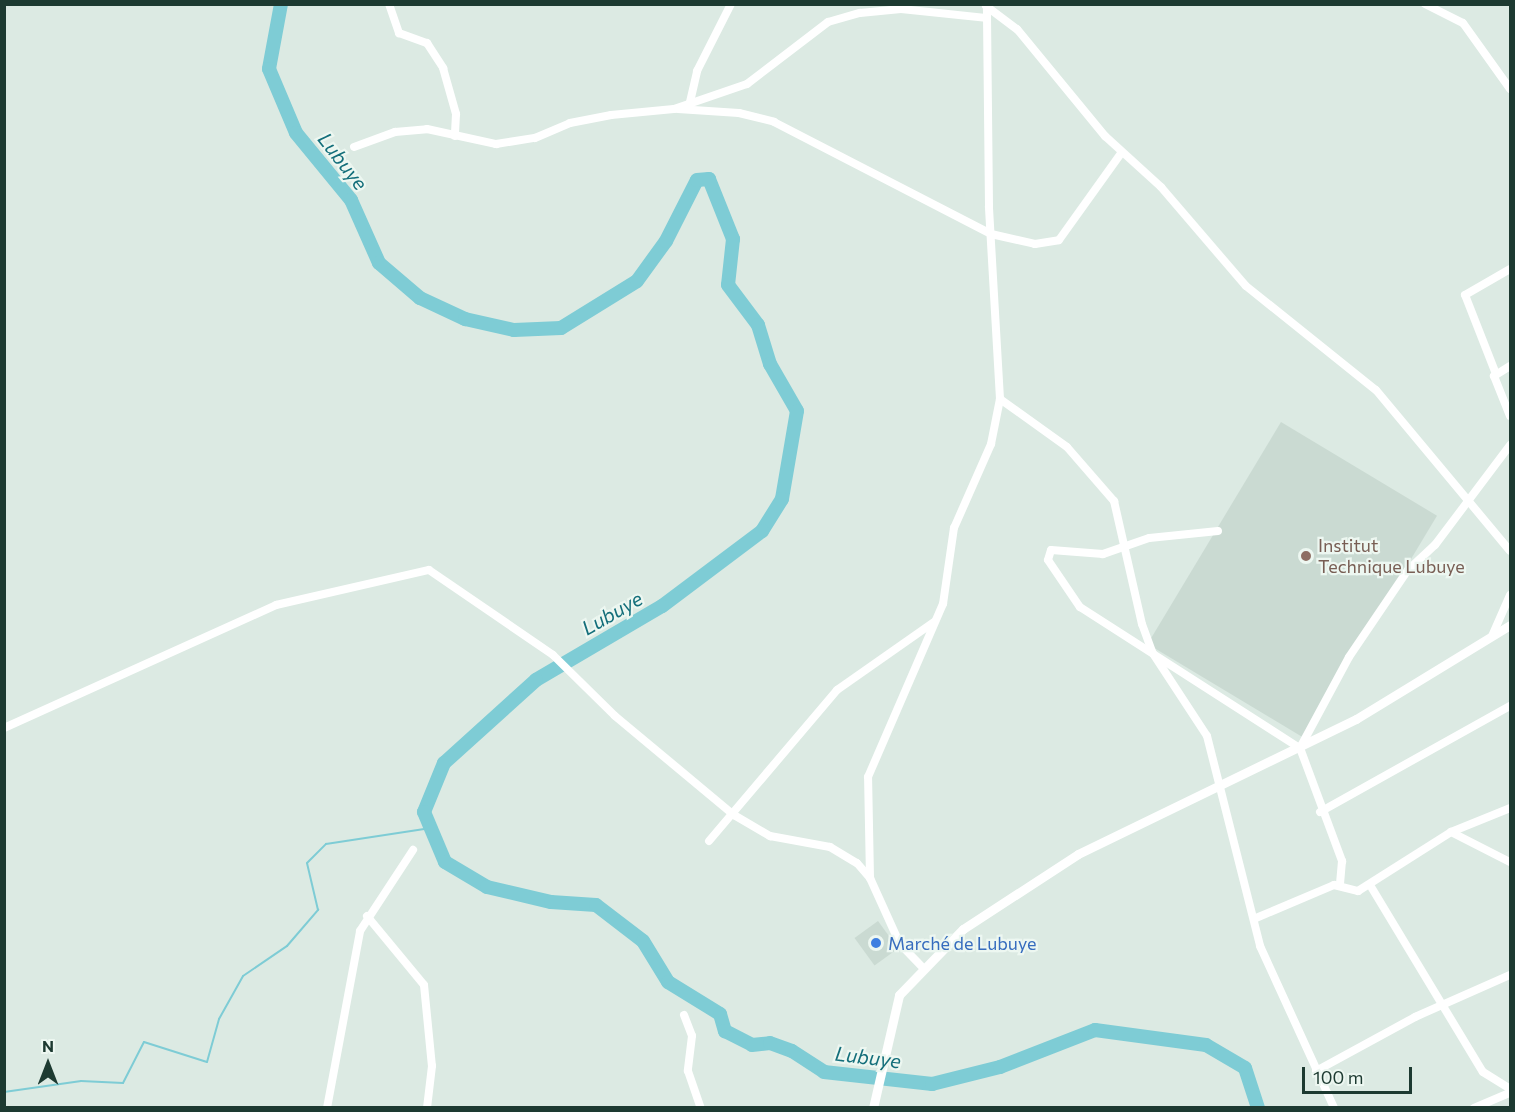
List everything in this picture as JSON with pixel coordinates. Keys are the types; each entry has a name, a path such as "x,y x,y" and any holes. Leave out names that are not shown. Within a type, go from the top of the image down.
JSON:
{"street":[{"path":"388,4 399,33 427,43 443,68 456,114 455,136"},
{"path":"690,102 697,71 731,4"},
{"path":"1425,4 1463,23 1510,89"},
{"path":"923,968 884,918 870,878 868,777 948,586 954,528 991,444 1000,399 991,234 986,5"},
{"path":"986,5 1017,29 1122,152 1161,187 1270,309 1376,390 1466,502 1510,551"},
{"path":"674,109 747,84 828,22 860,13 902,9 986,18"},
{"path":"354,147 395,132 427,129 496,144 536,138 570,123 611,115 674,109 739,113 774,122 991,234 1035,244 1059,240 1122,152"},
{"path":"1510,269 1465,295 1510,416"},
{"path":"1496,374 1510,366"},
{"path":"1000,399 1067,447 1095,475 1114,501 1152,652 1199,719 1222,785 1223,809 1256,918 1264,957 1334,1107"},
{"path":"1300,748 1349,657 1408,570 1466,502 1510,445"},
{"path":"1218,531 1149,538 1126,550 1047,554 1080,607 1300,748 1320,812 1342,861 1340,884"},
{"path":"4,728 276,605 429,570 553,655 615,716 734,815 770,836 830,847 870,878"},
{"path":"1492,636 1510,595"},
{"path":"709,841 734,815 837,690 934,622"},
{"path":"873,1107 878,1092 892,1009 923,968 963,929 1078,854 1300,748 1510,624"},
{"path":"1320,812 1510,706"},
{"path":"1256,918 1340,884 1358,891 1451,832 1510,808"},
{"path":"1451,832 1510,862"},
{"path":"327,1107 350,1008 357,942 368,916 413,850"},
{"path":"1370,885 1444,1002 1483,1072 1510,1091"},
{"path":"368,916 424,985 432,1066 428,1107"},
{"path":"1316,1071 1444,1002 1510,975"},
{"path":"684,1015 692,1036 688,1071 701,1107"},
{"path":"1474,1107 1510,1091"},
{"path":"867,1107 878,1092"}],"shaded area":[{"name":"Institut Technique Lubuye","path":"1281,422 1437,516 1304,738 1148,644"},
{"name":"Marché de Lubuye","path":"878,921 898,949 875,966 855,938"}],"waterway":[{"name":"Lubuye","path":"281,4 269,69 296,133 351,200 379,263 420,298 465,319 514,330 561,328 637,281 666,241 697,180 709,179 733,239 728,285 758,325 770,364 797,411 782,499 762,531 662,606 536,680 444,763 424,812 445,862 487,887 551,902 596,905 643,941 668,982 720,1014 725,1031 752,1045 770,1043 792,1051 824,1072 932,1084 1000,1067 1095,1030 1206,1045 1245,1068 1258,1108"},
{"path":"4,1092 81,1081 123,1083 144,1042 207,1062 219,1019 243,976 287,946 318,910 307,863 326,844 431,828"}],"place":[{"name":"Institut Technique Lubuye","path":"1306,556"},
{"name":"Marché de Lubuye","path":"876,943"}]}
